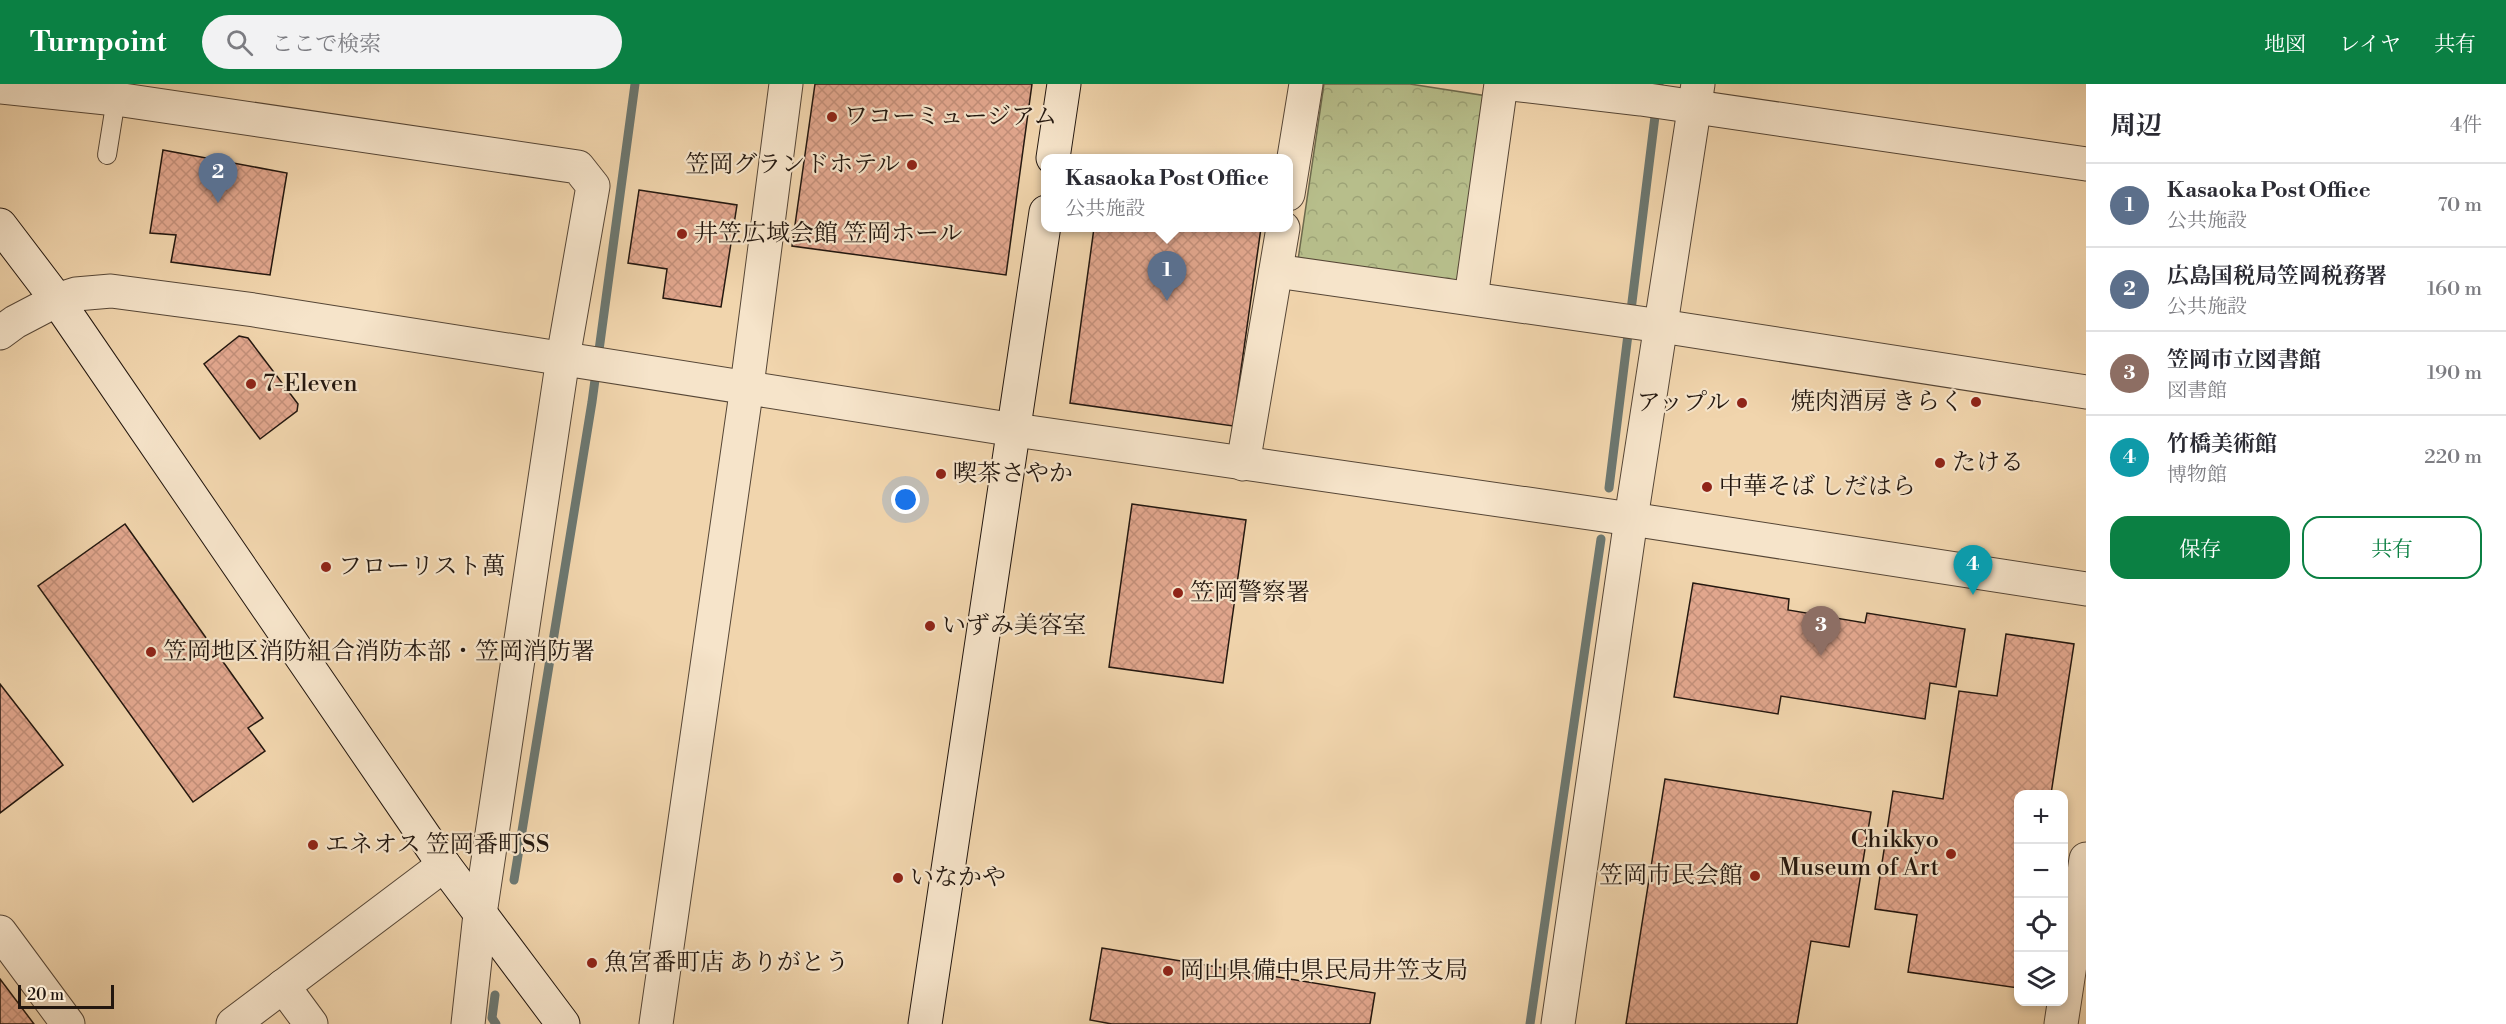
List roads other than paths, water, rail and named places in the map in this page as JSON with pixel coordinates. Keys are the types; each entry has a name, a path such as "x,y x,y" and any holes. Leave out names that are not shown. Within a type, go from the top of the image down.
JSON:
{"street":[{"path":"656,1024 747,386 786,84"},
{"path":"1054,154 1064,84"},
{"path":"1293,163 1306,84"},
{"path":"1471,298 1501,84"},
{"path":"1512,84 1676,98 2086,164"},
{"path":"0,87 116,99 578,167 593,186 586,362 480,914 468,1024"},
{"path":"1558,1024 1631,519 1641,324 1676,98"},
{"path":"0,225 57,300 444,865 563,1024"},
{"path":"926,1024 1043,232"},
{"path":"1244,464 1282,232"},
{"path":"1276,271 1471,298 2086,392"},
{"path":"0,333 15,322 57,300 76,294 111,291 254,310 1014,429 1631,519 2086,589"},
{"path":"2061,1024 2086,859"},
{"path":"233,1024 444,865"},
{"path":"0,932 68,1024"},
{"path":"283,986 311,1024"}],"lane":[{"path":"107,155 116,99"}],"waterway":[{"path":"514,880 592,402 635,84"},
{"path":"1609,488 1659,84"},
{"path":"1530,1024 1601,539"},
{"path":"495,995 492,1018 496,1024"}],"place":[{"name":"ワコーミュージアム","path":"832,117"},
{"name":"笠岡グランドホテル","path":"912,165"},
{"name":"広島国税局笠岡税務署","path":"218,203"},
{"name":"井笠広域会館 笠岡ホール","path":"682,234"},
{"name":"Kasaoka Post Office","path":"1167,301"},
{"name":"7-Eleven","path":"251,384"},
{"name":"焼肉酒房 きらく","path":"1976,402"},
{"name":"アップル","path":"1742,403"},
{"name":"たける","path":"1940,463"},
{"name":"喫茶さやか","path":"941,474"},
{"name":"中華そば しだはら","path":"1707,487"},
{"name":"フローリスト萬","path":"326,567"},
{"name":"笠岡警察署","path":"1178,593"},
{"name":"竹橋美術館","path":"1973,595"},
{"name":"いずみ美容室","path":"930,626"},
{"name":"笠岡地区消防組合消防本部・笠岡消防署","path":"151,652"},
{"name":"笠岡市立図書館","path":"1821,656"},
{"name":"エネオス 笠岡番町SS","path":"313,845"},
{"name":"Chikkyo Museum of Art","path":"1951,854"},
{"name":"笠岡市民会館","path":"1755,876"},
{"name":"いなかや","path":"898,878"},
{"name":"魚宮番町店 ありがとう","path":"592,963"},
{"name":"岡山県備中県民局井笠支局","path":"1168,971"}]}
